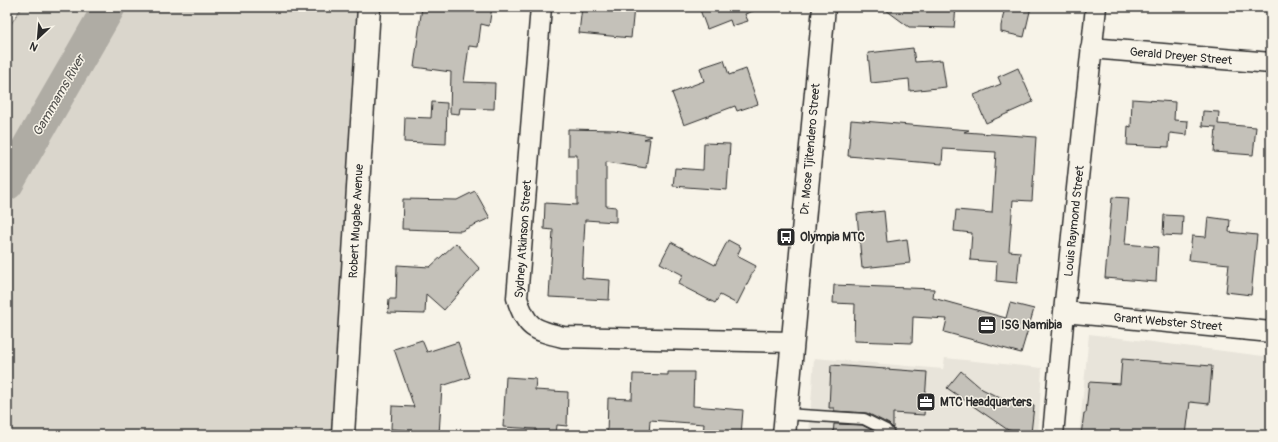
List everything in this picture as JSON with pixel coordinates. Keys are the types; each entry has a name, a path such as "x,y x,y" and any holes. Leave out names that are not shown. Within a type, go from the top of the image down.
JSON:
{"street":[{"name":"Robert Mugabe Avenue","path":"343,435 369,7"},
{"name":"Sydney Atkinson Street","path":"541,7 517,298 521,312 529,324 546,333 564,337 792,342"},
{"name":"Dr. Mose Tjitendero Street","path":"784,435 824,7"},
{"name":"Louis Raymond Street","path":"1053,435 1064,312 1096,7"},
{"name":"Gerald Dreyer Street","path":"1091,48 1271,63"},
{"name":"Grant Webster Street","path":"1064,312 1271,332"}],"lane":[{"path":"786,414 864,419 886,430 890,435"}],"shaded area":[{"path":"22,7 369,7 343,435 7,435 7,30"},
{"path":"1089,334 1271,357 1271,435 1079,435"},
{"name":"MTC Headquarters","path":"814,358 943,369 945,358 1042,368 1038,435 809,435"}],"building":[{"path":"422,7 492,7 489,26 481,24 478,47 469,46 464,82 495,83 494,109 460,108 459,114 450,113 451,72 414,67"},
{"path":"582,7 634,7 631,38 579,33"},
{"path":"699,7 761,8 745,14 748,21 732,26 730,20 707,29"},
{"path":"882,7 956,7 954,28 909,27"},
{"path":"1005,7 1031,7 1024,37 1001,32"},
{"path":"913,48 915,62 942,60 946,87 910,91 909,79 871,83 868,53"},
{"path":"724,60 729,75 746,69 758,104 737,111 735,106 684,125 672,93 704,81 700,68"},
{"path":"1018,68 1033,102 986,123 974,95 1001,84 998,77"},
{"path":"1132,99 1175,102 1174,120 1188,121 1187,135 1170,133 1169,147 1127,145 1128,126 1131,127"},
{"path":"432,102 447,103 446,144 404,142 405,117 431,118"},
{"path":"1203,111 1219,112 1218,124 1256,127 1253,155 1214,152 1216,127 1202,126"},
{"path":"851,120 969,130 964,132 1036,137 1032,201 1013,200 1009,251 1020,252 1017,283 996,281 997,262 970,260 972,233 954,231 956,210 992,213 996,152 943,149 942,164 848,156"},
{"path":"568,129 614,130 652,136 644,139 650,139 646,168 606,162 606,206 616,207 616,222 585,220 582,278 610,280 609,300 549,297 553,230 544,229 545,203 577,205 577,155 568,155"},
{"path":"704,143 730,144 727,190 673,186 675,168 703,170"},
{"path":"475,191 490,218 461,231 402,229 403,199 457,200"},
{"path":"1112,197 1129,198 1125,244 1158,247 1156,282 1105,278"},
{"path":"884,211 887,242 907,239 910,263 862,268 857,214"},
{"path":"1164,215 1183,216 1182,236 1163,235"},
{"path":"1208,217 1230,220 1229,232 1257,235 1251,295 1226,292 1229,264 1189,260 1192,236 1206,237"},
{"path":"728,240 741,247 737,256 756,266 737,304 720,295 715,303 678,284 683,275 660,263 671,242 715,265"},
{"path":"456,243 480,269 444,310 426,294 425,314 388,313 389,299 396,299 397,265 430,267"},
{"path":"834,285 934,289 933,298 1006,318 1010,303 1034,309 1021,353 944,332 947,319 913,317 912,343 854,341 855,304 833,303"},
{"path":"422,340 427,352 458,342 470,377 442,386 439,435 406,435 406,430 391,429 392,406 414,407 394,349"},
{"path":"1122,359 1212,366 1209,404 1190,402 1186,435 1081,435 1084,413 1086,413 1089,382 1120,384"},
{"path":"831,365 927,372 924,415 893,413 893,428 889,424 867,413 834,411 834,408 829,408"},
{"path":"961,371 982,389 1010,403 1034,406 1031,433 1008,430 947,388"},
{"path":"668,372 694,372 693,406 743,410 741,435 703,435 704,424 650,420 649,435 607,435 608,398 632,399 633,374 668,375"},
{"path":"506,377 536,379 535,390 568,392 567,426 557,425 556,435 536,435 536,429 503,427"},
{"path":"834,424 862,425 881,435 833,435"}],"waterway":[{"name":"Gammams River","path":"7,184 109,7"}],"place":[{"name":"Olympia MTC","path":"786,237"},
{"name":"ISG Namibia","path":"987,325"},
{"name":"MTC Headquarters","path":"926,402"}]}
